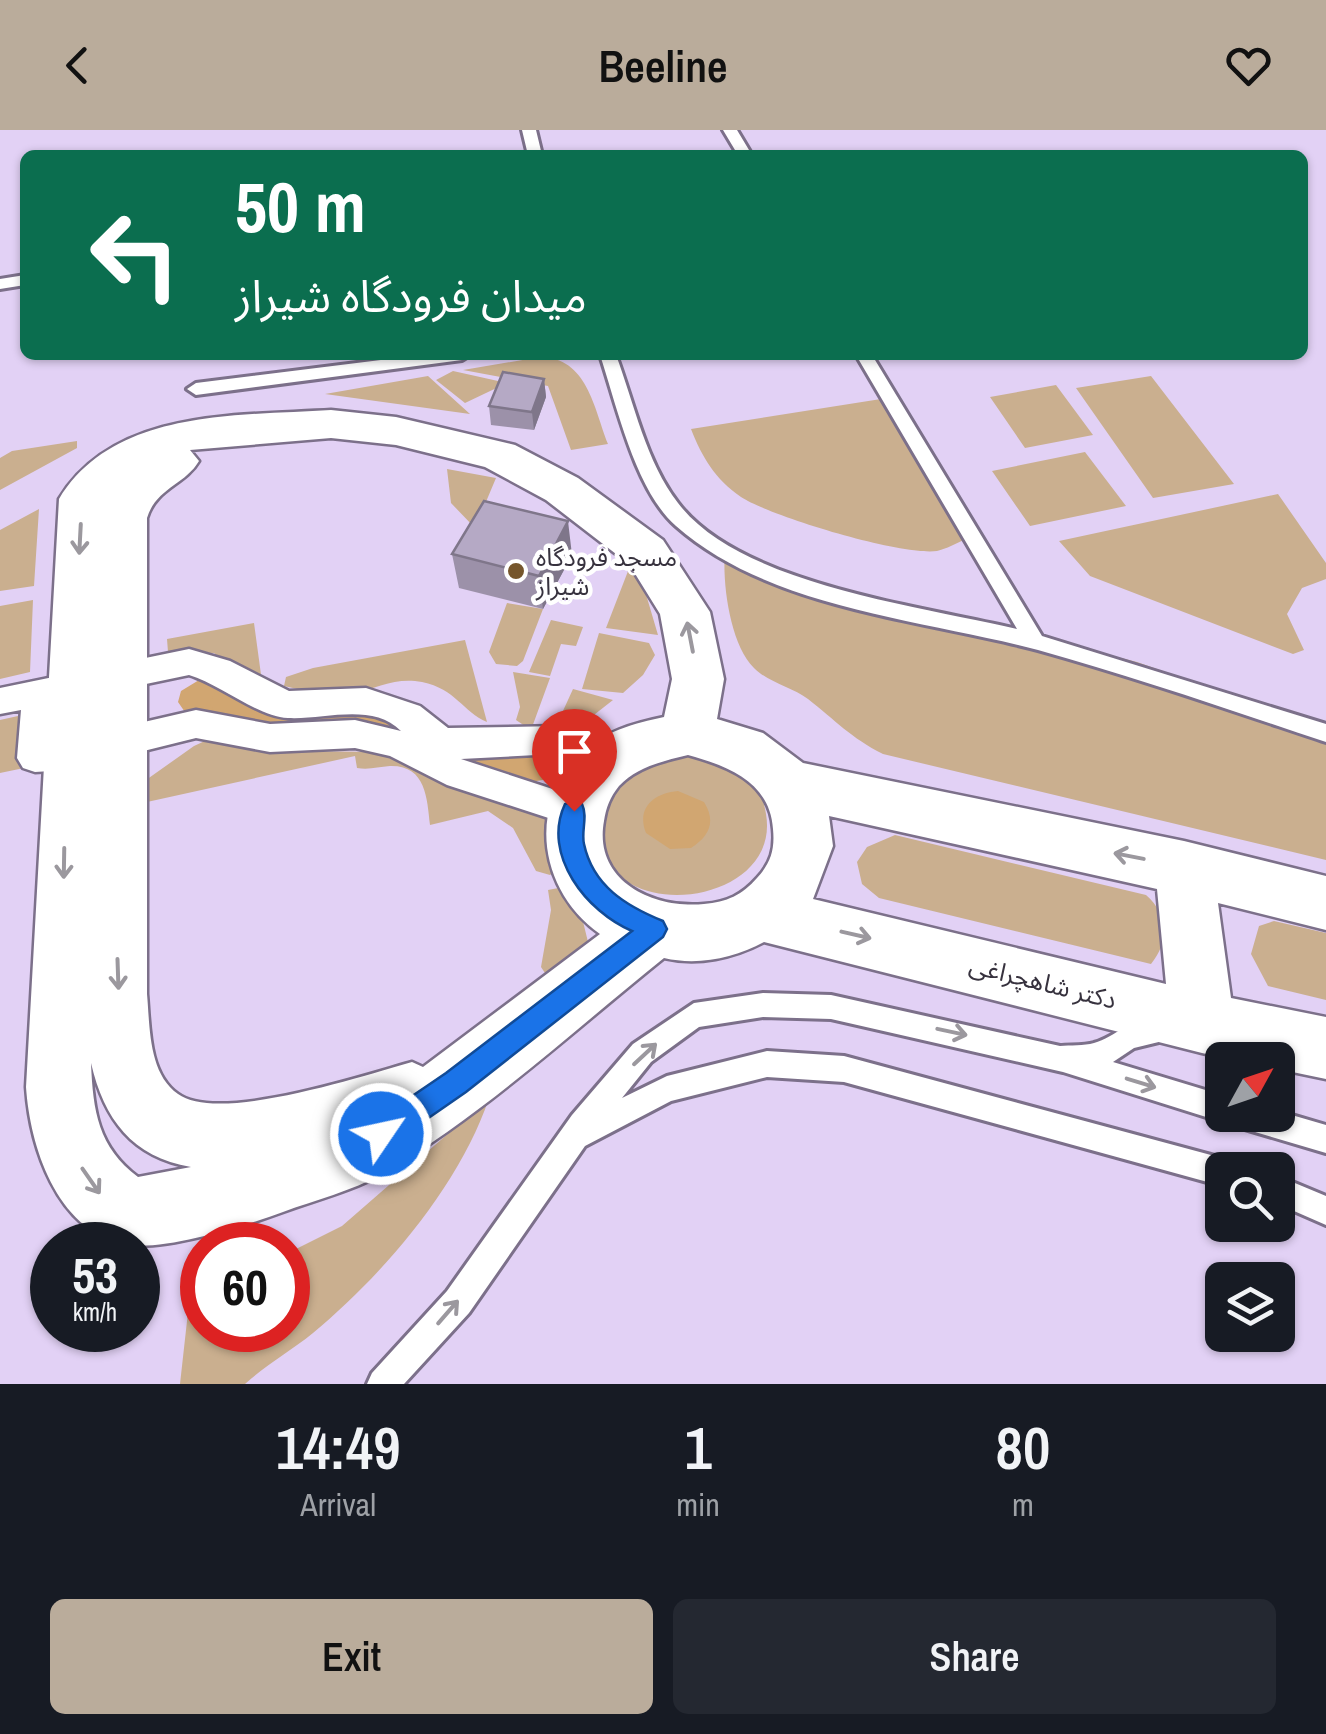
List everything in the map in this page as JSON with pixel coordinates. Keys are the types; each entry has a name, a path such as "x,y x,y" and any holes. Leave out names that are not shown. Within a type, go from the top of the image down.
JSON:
{"main road":[{"path":"654,929 456,1083 356,1151 242,1193 132,1213 100,1194 70,1146 60,1089 67,756 78,685 82,499 119,464 180,436 210,432 331,424 396,431 499,456 562,489 646,552 685,612 698,679 688,732"},
{"path":"78,685 121,741 117,960 120,1036 127,1077 154,1118 176,1130 210,1138 278,1130 456,1083"},
{"path":"688,732 718,736 746,746 770,762 789,783 802,809 806,838 800,866 785,892 761,914 710,932 681,934 654,929 622,915 596,894 579,868 571,840 586,789 640,741 688,732"},
{"path":"789,783 1184,867 1326,904"},
{"path":"1184,867 1202,1022"},
{"name":"دکتر شاهچراغی","path":"761,914 1202,1022 1326,1048"}],"street":[{"path":"0,701 180,662 202,664 285,705 366,701 408,716 424,732 441,741 461,745 562,740 586,789"},
{"path":"67,756 196,724 270,738 355,734 398,744 460,775 586,789"}],"lane":[{"path":"196,389 423,360"},
{"path":"610,360 661,496 678,518 701,537 758,569 884,607 1036,642 1326,732"},
{"path":"867,360 1036,642"},
{"path":"383,1384 458,1302 573,1138 642,1054 694,1014 763,1005 830,1007 1060,1059 1205,1103"},
{"path":"1060,1059 1099,1056 1129,1036 1202,1022"},
{"path":"573,1138 668,1089 767,1064 844,1069 1205,1167"},
{"path":"1295,1130 1326,1140"},
{"path":"1295,1198 1326,1212"}],"shaded area":[{"path":"0,130 1326,130 1326,1384 0,1384"},
{"path":"522,360 558,360 578,375 586,387 608,444 571,450 548,386 463,370"},
{"path":"453,371 507,383 465,403 436,380"},
{"path":"428,376 470,414 325,394"},
{"path":"1151,376 1234,484 1153,498 1076,388"},
{"path":"1056,385 1093,435 1025,448 990,397"},
{"path":"881,399 966,539 937,551 920,551 868,541 780,515 741,497 724,483 705,458 691,429"},
{"path":"77,441 77,448 0,490 0,458 12,451"},
{"path":"1085,452 1126,506 1030,526 992,471"},
{"path":"447,469 496,478 475,528 451,503"},
{"path":"1278,494 1326,563 1326,579 1302,588 1287,614 1304,650 1293,654 1090,576 1059,541"},
{"path":"39,509 34,586 0,591 0,530"},
{"path":"725,550 812,588 888,600 1137,662 1299,719 1326,736 1326,860 883,754 802,695 754,668 733,629"},
{"path":"630,566 645,591 658,635 606,628"},
{"path":"33,600 30,672 0,679 0,606"},
{"path":"507,603 543,609 523,661 517,666 496,664 489,652"},
{"path":"551,620 583,627 576,646 561,644 550,676 529,672"},
{"path":"254,623 262,682 241,677 214,653 168,652 167,639"},
{"path":"599,633 649,643 655,655 643,675 623,693 582,689"},
{"path":"465,640 487,722 443,690 422,682 395,682 345,694 284,686 286,677 313,668"},
{"path":"513,672 550,678 531,730 516,720 520,707"},
{"path":"204,677 231,692 231,697 212,715 187,715 178,702 181,691"},
{"path":"573,689 613,700 576,729 552,735"},
{"path":"27,714 24,768 0,773 0,720"},
{"path":"222,733 299,751 381,752 547,816 559,868 550,875 536,871 513,828 488,811 430,825 426,794 418,777 402,767 357,768 355,756 147,802 146,780 194,746"},
{"path":"705,751 741,771 757,787 766,814 764,844 750,867 727,883 699,893 669,895 641,889 618,874 603,851 596,805 626,764"},
{"path":"678,791 704,802 710,822 707,833 691,848 670,849 646,833 643,816 649,803"},
{"path":"895,835 1146,895 1162,920 1161,947 1151,964 879,898 862,884 857,862 867,847"},
{"path":"574,885 589,946 547,976 541,967 551,910 548,890"},
{"path":"1274,921 1326,933 1326,1000 1268,986 1251,954 1259,926"},
{"path":"489,1098 459,1163 417,1226 366,1284 310,1335 310,1242 342,1226"},
{"path":"184,1352 287,1352 245,1384 180,1384"}],"building":[{"path":"503,372 544,379 532,412 489,406"},
{"path":"484,501 568,521 539,576 452,554"}],"waterway":[{"path":"229,703 306,732 370,728 406,732 460,768 486,772 529,768"}],"place":[{"name":"مسجد فرودگاه شیراز","path":"516,571"}],"route":[{"path":"381,1134 456,1083 654,929 622,915 596,894 579,868 571,840 574,811"}]}
